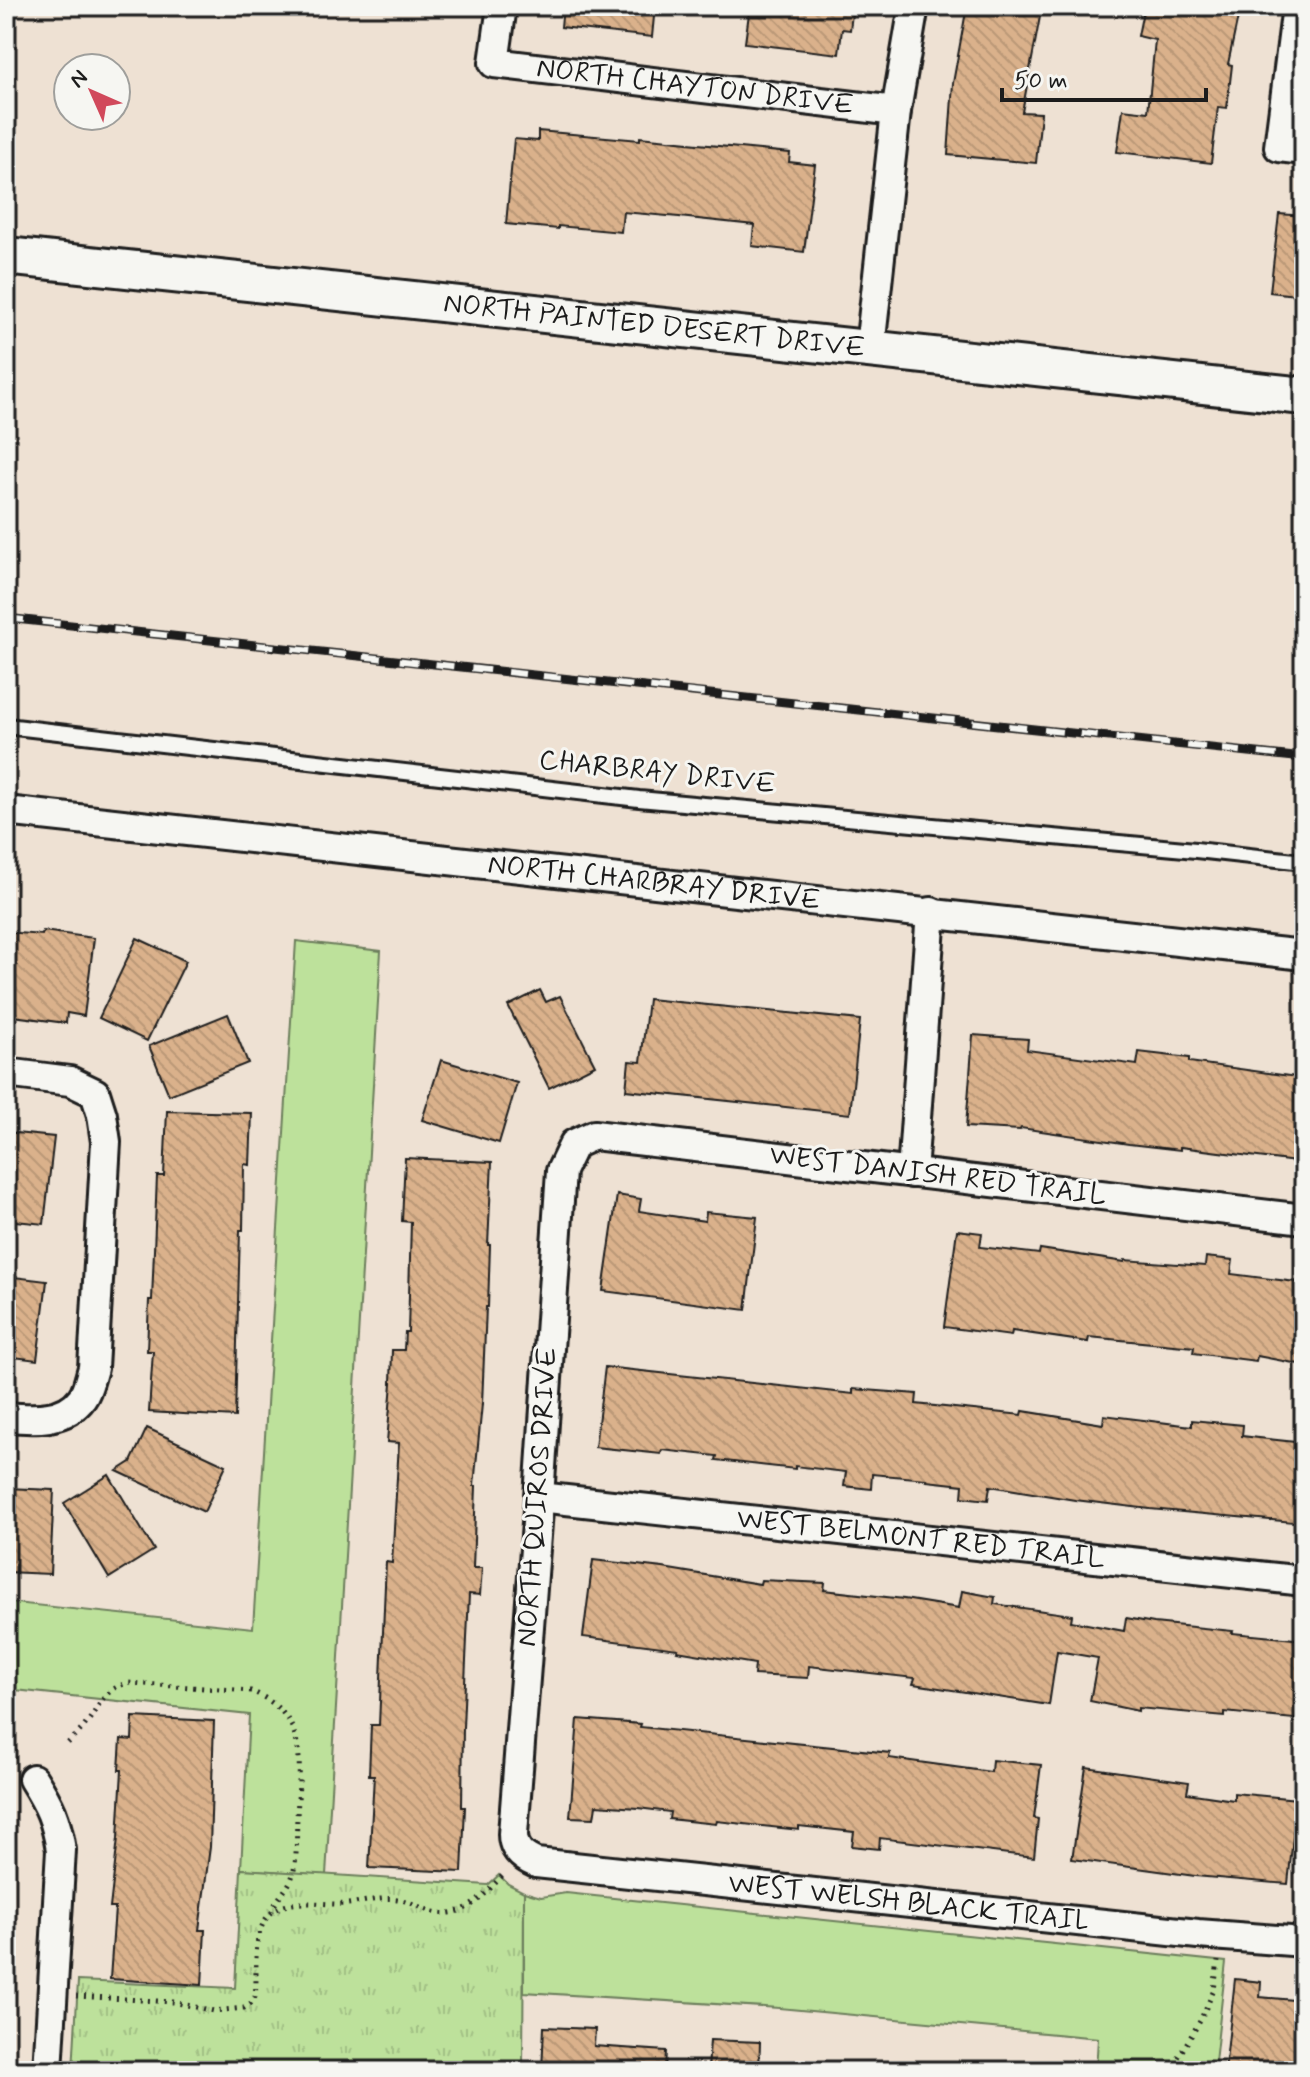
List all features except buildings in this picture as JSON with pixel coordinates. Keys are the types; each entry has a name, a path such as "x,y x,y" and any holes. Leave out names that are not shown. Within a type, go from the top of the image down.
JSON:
{"street":[{"name":"NORTH CHAYTON DRIVE","path":"502,6 494,63 896,111"},
{"path":"870,348 896,111 914,6"},
{"path":"1291,149 1297,6"},
{"name":"NORTH PAINTED DESERT DRIVE","path":"6,256 1304,396"},
{"name":"NORTH CHARBRAY DRIVE","path":"6,811 1304,955"},
{"path":"912,1173 931,912"},
{"path":"6,1073 70,1081 95,1093 106,1142 93,1368 84,1396 67,1413 30,1419 6,1417"},
{"name":"WEST DANISH RED TRAIL","path":"574,1144 594,1135 1304,1219"},
{"name":"NORTH QUIROS DRIVE","path":"511,1862 561,1171 574,1144"},
{"name":"WEST BELMONT RED TRAIL","path":"539,1497 1304,1581"},
{"path":"33,1779 48,1802 57,1824 61,1850 48,2071"},
{"name":"WEST WELSH BLACK TRAIL","path":"511,1862 526,1859 536,1863 1182,1932 1304,1942"}],"lane":[{"name":"CHARBRAY DRIVE","path":"6,726 639,799 1304,862"}],"path":[{"path":"68,1743 86,1724 104,1695 115,1686 128,1683 251,1691 268,1698 289,1721 296,1737 299,1757 291,1880 275,1902 259,1934 255,1997 251,2003 244,2008 214,2011 173,2002 71,1996"},
{"path":"272,1912 290,1905 313,1902 335,1905 399,1899 431,1913 447,1914 474,1904 511,1862"},
{"path":"1170,2071 1200,2021 1214,1990 1219,1956"}],"green space":[{"path":"296,941 381,951 326,1875 241,1869 249,1715 6,1689 6,1602 253,1628"},
{"path":"241,1869 488,1885 499,1875 524,1892 523,2071 73,2071 78,1981 235,1988"},
{"path":"524,1892 541,1897 566,1893 1226,1962 1214,2071 1096,2071 1098,2038 779,2008 524,1992"}],"railway":[{"path":"6,618 1304,758"}]}
